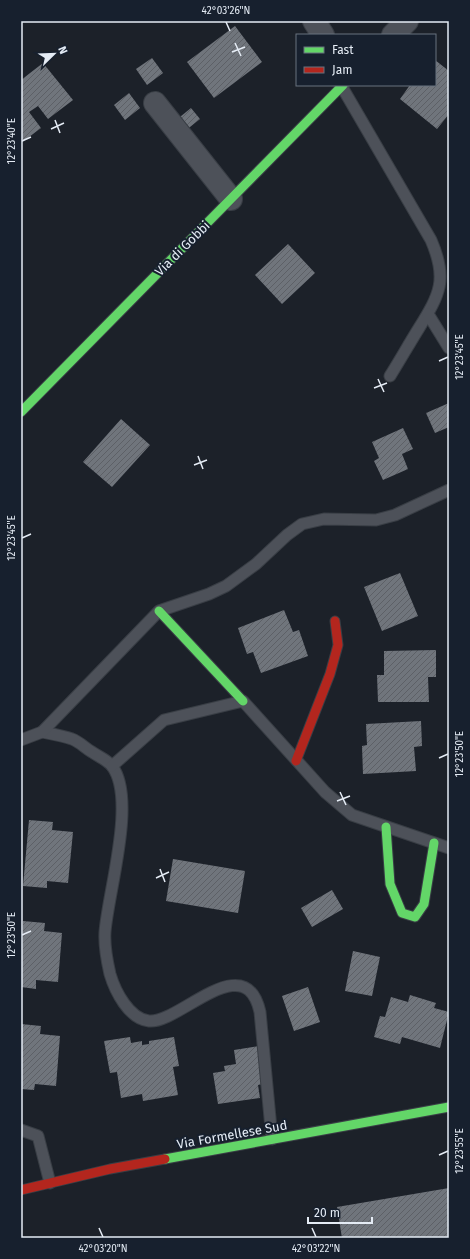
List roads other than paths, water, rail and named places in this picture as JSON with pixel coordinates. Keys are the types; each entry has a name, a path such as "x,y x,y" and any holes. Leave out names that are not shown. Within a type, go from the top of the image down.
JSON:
{"street":[{"path":"314,21 321,34"},
{"path":"394,34 407,21"},
{"name":"Via di Gobbi","path":"21,412 342,86"},
{"path":"155,103 231,199"},
{"path":"159,611 243,701"},
{"path":"296,762 332,666 338,645 335,621"},
{"path":"386,826 390,884 402,913 416,917 424,904 434,843"},
{"name":"Via Formellese Sud","path":"21,1190 110,1169 449,1107"}],"lane":[{"path":"342,86 436,250 441,272 440,285 436,301 390,376"},
{"path":"428,314 449,348"},
{"path":"21,740 42,732 159,611 209,594 226,586 256,564 287,535 302,524 324,519 376,520 395,515 449,490"},
{"path":"112,766 164,720 243,701 296,762 325,792 352,815 449,848"},
{"path":"42,732 72,739 101,756 112,766 118,779 122,805 121,828 105,934 105,949 111,977 122,1000 136,1015 150,1021 167,1016 225,987 244,987 253,993 258,1002 260,1012 272,1139"},
{"path":"21,1130 38,1136 50,1183"}]}
